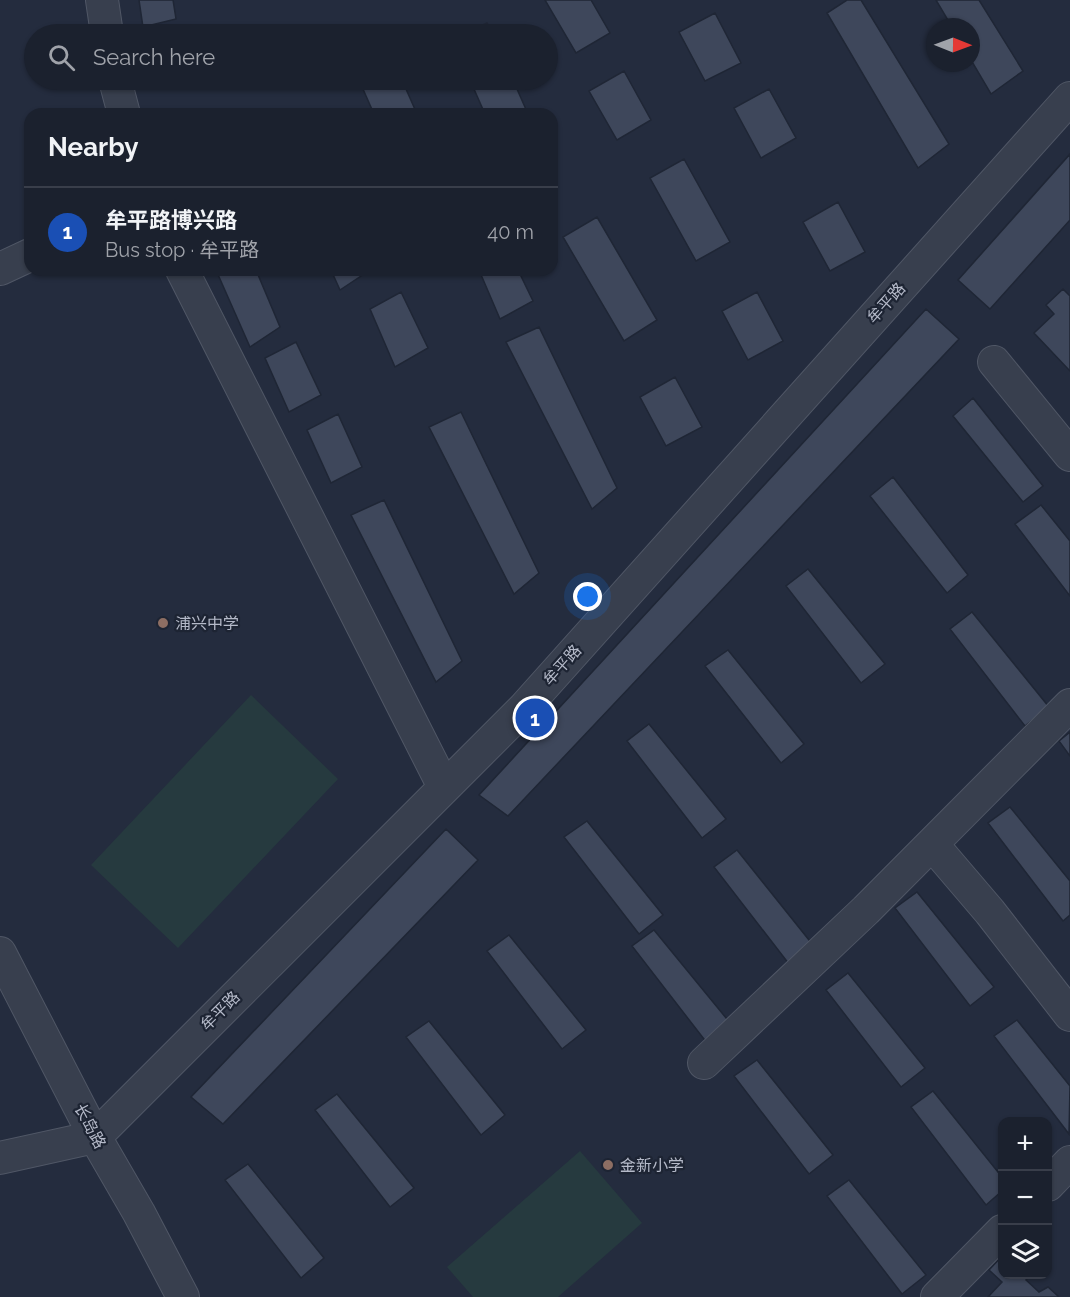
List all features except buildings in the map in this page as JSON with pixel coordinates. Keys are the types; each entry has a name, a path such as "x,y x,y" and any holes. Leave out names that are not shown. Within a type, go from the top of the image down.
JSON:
{"street":[{"path":"102,0 106,24"},
{"path":"118,90 122,108"},
{"name":"牟平路","path":"95,1137 524,708 1070,98"},
{"path":"0,269 24,258"},
{"path":"185,276 431,757 444,787"},
{"path":"994,362 1070,454"},
{"path":"704,1063 866,910 1070,705"},
{"path":"932,844 990,912 1070,1015"},
{"name":"长岛路","path":"0,953 95,1137 139,1213 183,1297"},
{"path":"0,1158 95,1137"},
{"path":"1052,1180 1070,1162"},
{"path":"937,1297 998,1235"}],"green space":[{"path":"251,695 338,779 178,948 91,865"},
{"path":"580,1151 642,1223 558,1297 473,1297 447,1267"}],"place":[{"name":"浦兴中学","path":"163,623"},
{"name":"牟平路博兴路","path":"535,718"},
{"name":"金新小学","path":"608,1165"}]}
